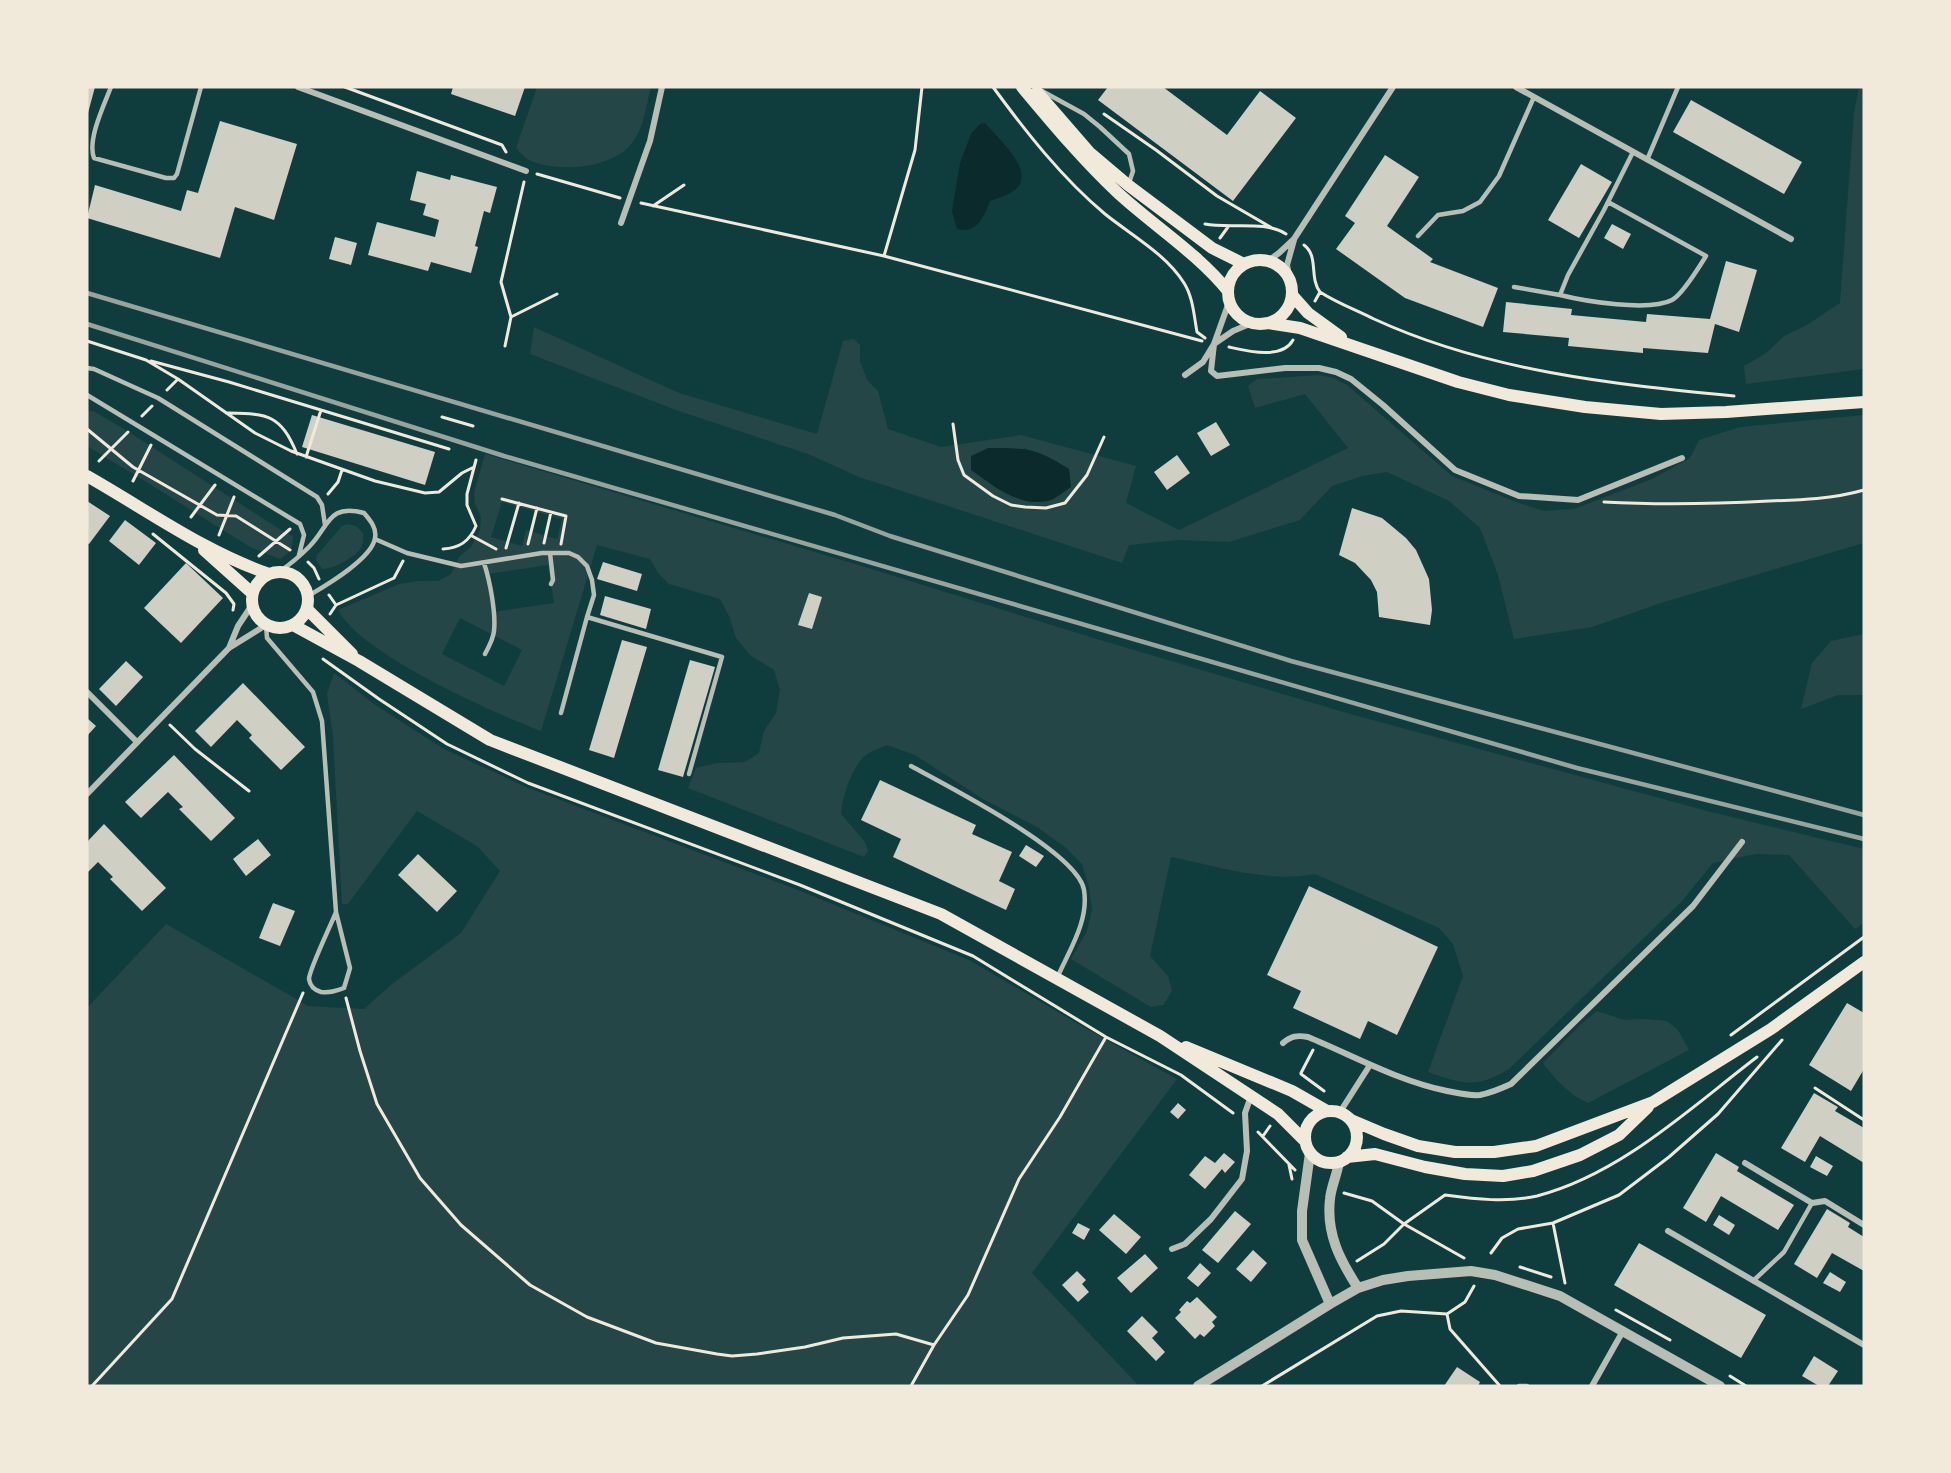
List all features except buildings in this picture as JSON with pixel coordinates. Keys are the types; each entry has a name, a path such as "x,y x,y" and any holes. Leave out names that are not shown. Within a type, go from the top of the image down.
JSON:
{"main road":[{"path":"1022,87 1081,157 1119,194 1200,262 1229,297 1237,315 1251,323 1300,328 1458,382 1509,395 1585,407 1661,414 1726,412 1864,402"},
{"path":"1034,87 1089,152 1128,185 1212,248 1244,264"},
{"path":"1229,297 1232,276 1244,264 1257,260 1277,265 1290,281 1292,296 1286,310 1278,318 1268,323"},
{"path":"1292,296 1308,313 1349,343"},
{"path":"87,476 191,539 249,567 297,578 305,587 308,596 307,609 302,618 284,628 266,625 258,619 252,599 191,539"},
{"path":"252,599 257,584 274,573"},
{"path":"307,609 359,661"},
{"path":"293,625 359,661 490,740 941,914 1160,1036 1278,1114 1305,1141 1310,1153 1321,1161 1343,1160 1375,1154 1425,1167 1465,1174 1503,1176 1533,1171 1580,1155 1618,1135 1653,1102"},
{"path":"1351,1120 1418,1146 1455,1152 1494,1152 1536,1146 1653,1102 1771,1029 1864,962"},
{"path":"1160,1036 1292,1091 1327,1111"},
{"path":"1305,1141 1306,1127 1314,1116 1342,1109 1357,1132 1355,1146 1343,1160"}],"street":[{"path":"298,87 526,171"},
{"path":"621,223 650,141 662,87"},
{"path":"1268,261 1294,239 1393,87"},
{"path":"1516,87 1791,239"},
{"path":"1290,281 1287,265 1294,239"},
{"path":"1229,297 1214,344 1211,371 1217,376 1285,368 1319,368 1336,372 1351,379 1383,405 1455,470 1519,496 1578,500 1682,458"},
{"path":"1185,375 1203,362 1214,344 1251,323"},
{"path":"229,648 252,599"},
{"path":"87,794 229,648 266,625"},
{"path":"87,692 137,742"},
{"path":"1283,1043 1290,1037 1299,1035 1308,1037 1391,1074 1429,1087 1461,1094 1478,1095 1494,1092 1510,1084 1693,906 1742,842"},
{"path":"1342,1109 1370,1065"},
{"path":"1172,1249 1185,1244 1211,1219 1242,1179 1247,1151 1245,1113 1251,1096"},
{"path":"1310,1153 1302,1211 1302,1240 1330,1304"},
{"path":"1343,1160 1330,1201 1329,1227 1333,1242 1358,1288"},
{"path":"1745,1164 1812,1203 1825,1201 1864,1225"},
{"path":"1668,1231 1864,1345"},
{"path":"1198,1386 1358,1288 1383,1280 1408,1276 1471,1271 1495,1275 1560,1296 1720,1386"},
{"path":"1592,1386 1623,1331"}],"lane":[{"path":"111,87 94,135 91,150 94,158 166,178 174,178 201,87"},
{"path":"1034,87 1084,114 1129,154 1133,171 1128,185"},
{"path":"1647,160 1678,87"},
{"path":"1418,236 1438,215 1463,211 1480,202 1499,176 1534,97"},
{"path":"1560,295 1568,275 1633,152"},
{"path":"1514,287 1587,302 1644,305 1672,300 1695,275 1706,256 1608,202"},
{"path":"87,368 94,369 158,398 317,496 322,504 325,525"},
{"path":"87,395 300,524 304,535 299,555"},
{"path":"274,573 310,546 330,517 341,511 352,510 364,513 374,529 375,540 366,555 324,587 308,596"},
{"path":"375,540 407,553 462,566 559,552 578,556 587,566 594,595 561,713"},
{"path":"550,553 553,580 551,584"},
{"path":"484,563 488,574 495,630 485,654"},
{"path":"588,617 722,657 689,774"},
{"path":"266,625 267,638 314,692 320,713 336,912 350,968 344,988 336,992 315,991 309,978 311,969 336,912"},
{"path":"911,766 1032,836 1074,871 1084,887 1084,908 1079,928 1057,979"},
{"path":"1754,1281 1784,1252 1812,1203"},
{"path":"1519,1386 1527,1386"}],"path":[{"path":"345,87 502,145 512,166"},
{"path":"884,256 915,150 922,87"},
{"path":"993,87 1063,173 1105,214 1172,267 1188,289 1197,332 1214,344"},
{"path":"1097,111 1156,150 1217,196 1272,228"},
{"path":"505,346 511,317 501,282 526,171 652,206 884,256 1214,344 1250,351 1278,351 1291,345 1300,328"},
{"path":"652,206 684,185"},
{"path":"1197,219 1204,224 1215,226 1280,230 1311,252 1316,286 1320,292 1398,330 1473,355 1528,369 1634,386 1740,396"},
{"path":"1308,313 1320,292"},
{"path":"511,317 557,294"},
{"path":"87,342 229,382 449,449"},
{"path":"146,360 178,379 255,433 297,454 375,481 426,493 439,492 462,473 474,467"},
{"path":"306,457 321,410"},
{"path":"226,413 261,414 274,419 290,435 297,454"},
{"path":"442,417 473,426"},
{"path":"954,424 958,460 964,475 993,496 1011,505 1025,507 1046,508 1065,503 1087,475 1104,436"},
{"path":"87,429 139,470 217,515 236,516 299,555 314,568 336,605"},
{"path":"133,481 152,444"},
{"path":"434,550 452,549 472,536 476,526 467,505 467,494 476,460"},
{"path":"190,517 215,485"},
{"path":"1578,500 1647,504 1736,503 1839,497 1864,490"},
{"path":"219,535 234,497"},
{"path":"502,499 566,516 559,552"},
{"path":"502,560 519,503"},
{"path":"525,556 537,508"},
{"path":"542,554 551,513"},
{"path":"145,528 225,593"},
{"path":"472,536 495,549 506,547"},
{"path":"324,625 336,605 394,578 407,553"},
{"path":"180,734 249,792"},
{"path":"1727,1038 1864,937"},
{"path":"92,1386 172,1299 309,978"},
{"path":"344,988 360,1052 377,1104 420,1178 461,1225 530,1285 587,1317 656,1343 724,1355 757,1354 805,1347 843,1338 896,1334 934,1345"},
{"path":"911,1386 934,1345 968,1295 1019,1179 1060,1117 1106,1037"},
{"path":"1491,1253 1502,1238 1518,1229 1553,1223 1619,1195 1669,1157 1718,1114 1784,1038"},
{"path":"1301,1074 1342,1109"},
{"path":"1815,1088 1864,1120"},
{"path":"1553,1223 1566,1284"},
{"path":"1262,1386 1377,1316 1401,1311 1448,1314 1465,1302 1474,1286"},
{"path":"1448,1314 1450,1329 1500,1386"}],"shaded area":[{"path":"537,87 651,87 636,137 623,152 598,163 568,167 540,164 529,160 516,148"},
{"path":"1859,87 1864,87 1864,369 1746,384 1744,366 1765,354 1784,336 1807,325 1840,303 1854,113"},
{"path":"985,123 1012,154 1021,173 1021,181 1016,189 1007,195 990,201 975,227 957,229 952,211 960,163 971,134 980,124"},
{"path":"534,327 679,393 817,434 843,341 854,339 860,345 860,361 867,380 878,391 888,429 941,447 1021,435 1136,466 1126,503 1179,530 1348,448 1305,394 1255,408 1248,386 1257,379 1319,375 1334,378 1347,385 1452,476 1544,511 1574,509 1652,479 1690,458 1699,440 1740,427 1864,415 1864,543 1664,602 1592,627 1514,639 1498,575 1480,528 1449,501 1387,472 1362,476 1332,486 1300,520 1229,542 1178,540 1129,545 1122,563 859,477 808,454 676,410 530,354","holes":["1024,448 1054,460 1033,503 1014,497 993,486"]},
{"path":"87,410 95,412 124,429 293,536 290,550 280,559 250,547 87,446"},
{"path":"988,448 1022,449 1048,457 1069,469 1071,487 1054,499 1040,502 1019,499 1008,494 971,470 971,456"},
{"path":"485,454 1347,713 1707,811 1864,849 1864,923 1855,929 1789,855 1756,854 1713,863 1682,901 1509,1069 1487,1080 1460,1082 1428,1072 1463,976 1453,944 1439,928 1315,874 1260,875 1171,857 1150,956 1168,976 1172,991 1163,1005 1151,1007 1071,959 1087,931 1092,910 1089,887 1082,864 1065,847 1037,827 983,799 915,755 887,745 865,756 852,775 843,800 841,814 865,842 868,851 864,857 688,788 696,768 717,763 745,762 759,753 764,731 776,713 780,690 774,670 750,655 736,638 730,618 720,599 669,584 658,573 650,559 597,545 541,731 430,680 373,645 352,627 338,610 399,584 438,581 451,574 459,557 471,547 480,530 481,517 475,504 474,493","holes":["502,502 562,519 557,539 526,530 522,546 491,537","548,565 554,603 493,612 488,574","460,618 522,650 504,686 442,654"]},
{"path":"348,524 356,526 363,533 361,548 343,562 322,569 316,560 317,555 342,526"},
{"path":"1864,634 1864,695 1838,695 1801,709 1812,663 1831,641"},
{"path":"334,673 374,704 444,749 526,787 798,890 969,960 1177,1079 1032,1273 1139,1386 87,1386 87,1008 166,924 308,1006 364,1009 392,984 461,933 500,871 477,846 417,811 348,904 342,904 333,737 327,694"},
{"path":"1597,1011 1624,1020 1667,1021 1678,1030 1689,1050 1588,1103 1563,1086 1543,1063"}],"railway":[{"path":"87,293 835,515 890,536 1291,661 1864,815"},
{"path":"87,324 504,456 1577,768 1864,839"}]}
